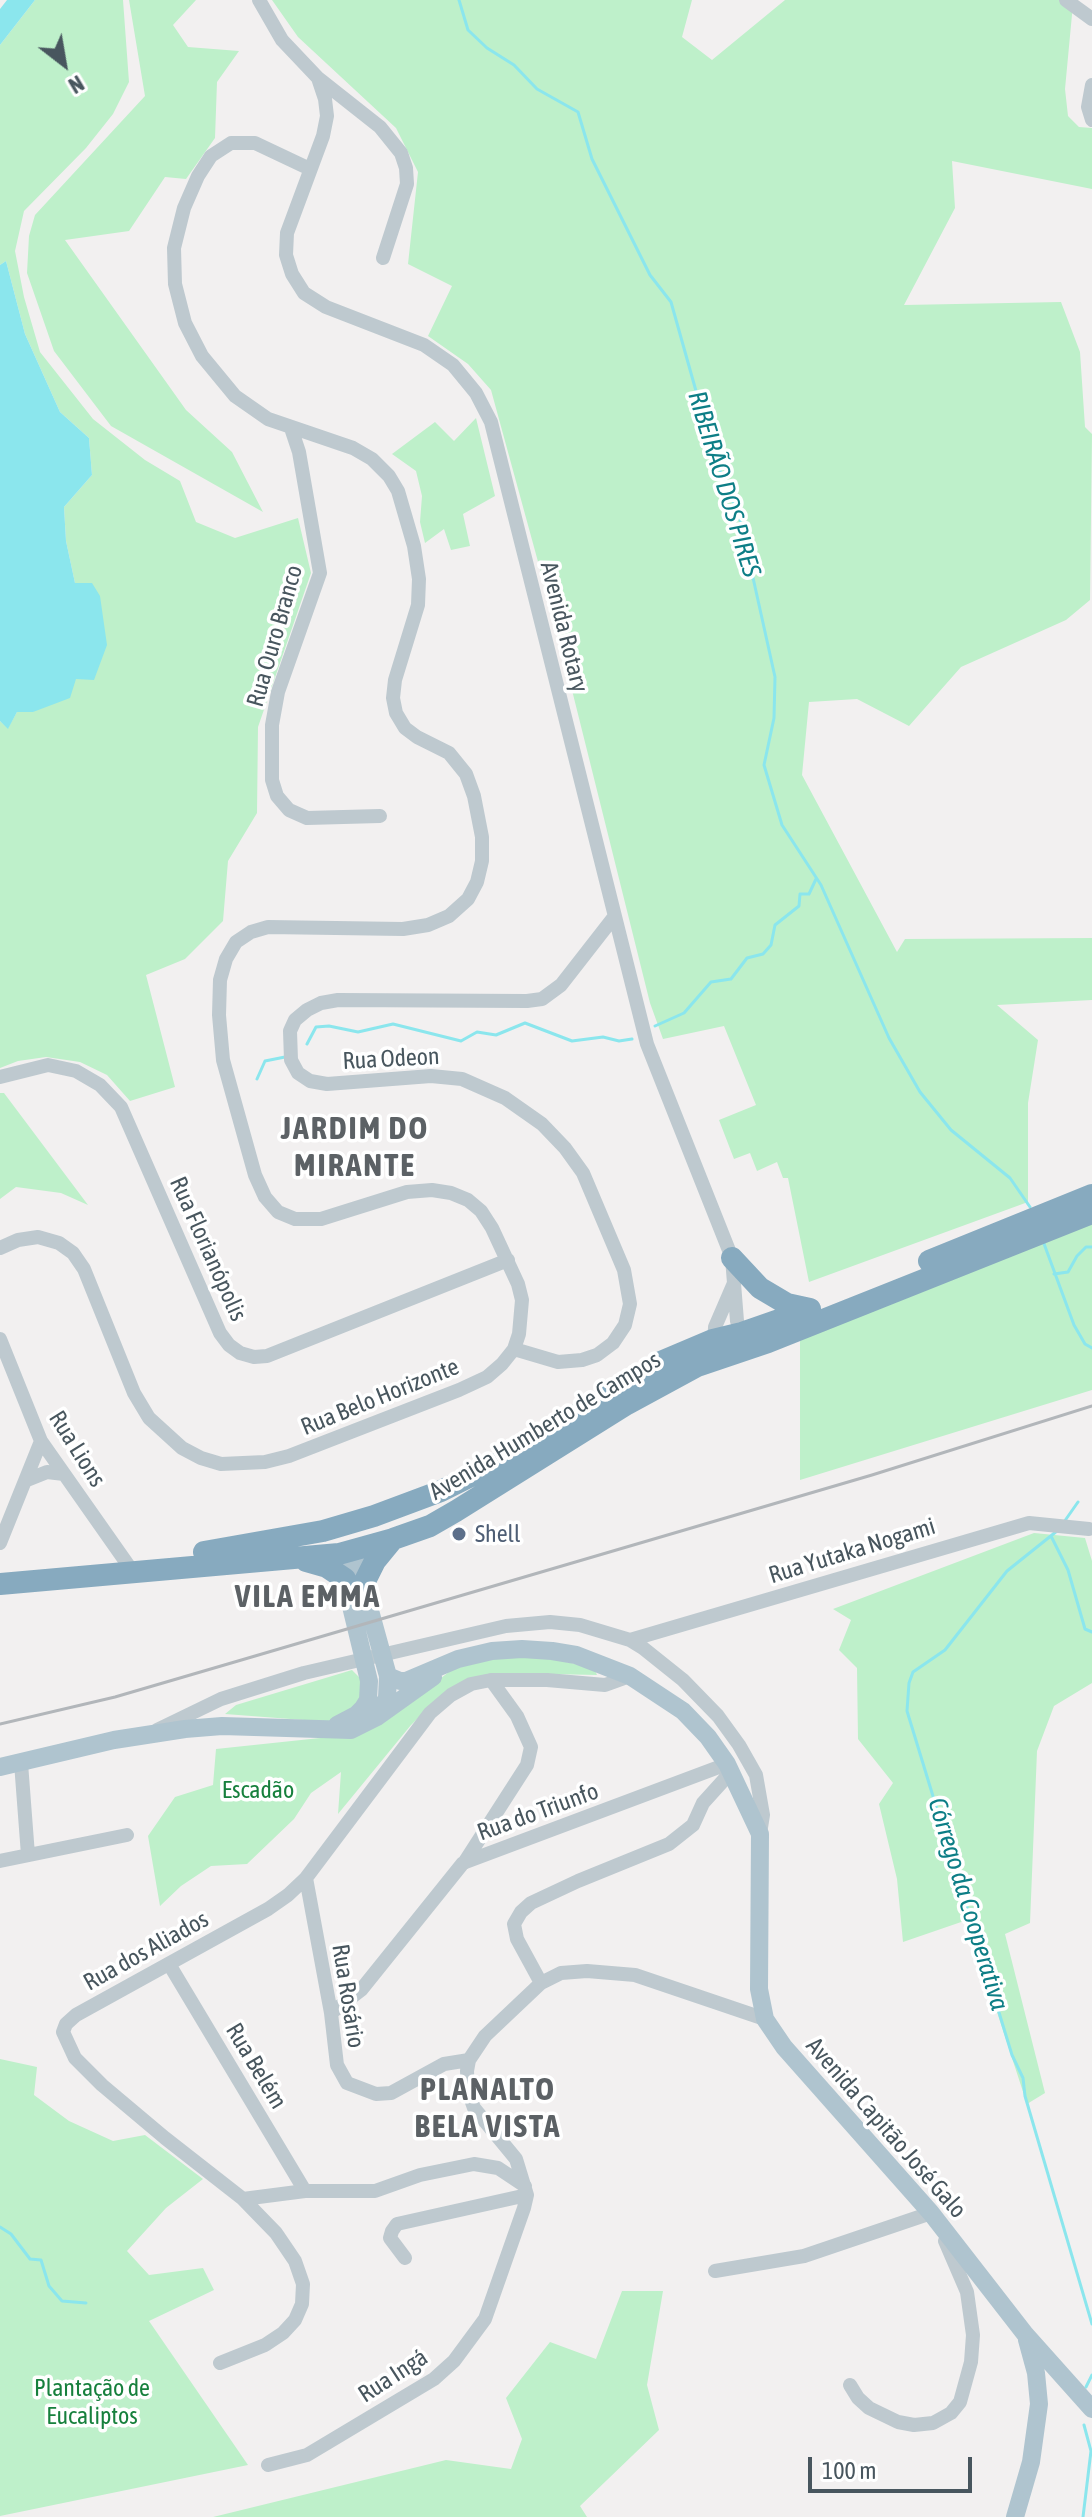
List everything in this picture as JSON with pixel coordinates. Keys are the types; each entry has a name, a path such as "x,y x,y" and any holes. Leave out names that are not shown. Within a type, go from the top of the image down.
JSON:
{"highway":[{"name":"Avenida Humberto de Campos","path":"745,1341 810,1309 1092,1195"},
{"name":"Avenida Humberto de Campos","path":"0,1584 129,1566 323,1531 374,1516 441,1491 515,1454 661,1362 745,1341 1092,1213"},
{"path":"732,1258 760,1288 787,1304 810,1309"},
{"name":"Avenida Humberto de Campos","path":"0,1576 129,1566 293,1559 393,1539 430,1526 714,1350"},
{"path":"430,1526 446,1512 447,1504 441,1491"},
{"path":"323,1531 347,1549 374,1516"},
{"path":"293,1559 327,1567 356,1592 393,1539"}],"main road":[{"path":"323,1729 347,1720 368,1700 369,1678 347,1549"},
{"path":"356,1592 395,1699"},
{"name":"Avenida Capitão José Galo","path":"458,1659 504,1649 576,1655 630,1676 683,1711 708,1737 729,1768 760,1834 759,1989 765,2019 784,2047 928,2214 1025,2334 1043,2367 1069,2383 1092,2409"},
{"path":"387,1671 400,1681 406,1681 458,1659"},
{"path":"369,1678 380,1695 395,1699 458,1659"},
{"name":"Avenida Capitão José Galo","path":"0,1767 152,1732 222,1726 351,1730 377,1717 395,1699"},
{"path":"1015,2517 1031,2462 1043,2367"},
{"path":"1039,2404 1069,2383"}],"street":[{"path":"259,0 282,40 318,78 392,139 406,168 407,184 383,258"},
{"path":"1066,0 1092,19"},
{"name":"Avenida Rotary","path":"318,78 327,116 323,136 287,233 286,255 292,274 304,293 326,307 424,345 453,365 476,393 491,422 647,1044 732,1258 737,1321 745,1341"},
{"path":"1092,85 1088,112 1092,120"},
{"path":"310,169 255,143 231,143 211,156 184,208 174,248 175,284 185,323 202,356 235,396 268,419 353,448 372,459 389,476 398,491 414,546 419,579 418,605 395,680 393,698 396,713 405,728 449,753 466,774 482,837 482,861 477,882 468,899 449,916 428,925 403,929 268,927 251,932 236,942 226,959 220,980 223,1060 255,1175 265,1197 278,1212 295,1219 321,1219 407,1192 432,1190 468,1200 481,1211 508,1260 522,1300 522,1315 514,1349"},
{"name":"Rua Ouro Branco","path":"291,428 299,452 320,573 278,692 272,725 272,780 277,796 289,810 307,818 380,816"},
{"name":"Rua Odeon","path":"514,1349 558,1362 582,1360 597,1355 613,1343 625,1325 630,1304 624,1270 583,1173 542,1124 505,1098 462,1079 431,1076 327,1084 310,1081 298,1073 291,1060 290,1031 295,1020 307,1010 338,1000 542,999 561,985 614,917"},
{"name":"Rua Florianópolis","path":"0,1077 48,1065 76,1071 100,1085 121,1107 220,1333 240,1353 254,1357 267,1356 508,1260"},
{"name":"Rua Belo Horizonte","path":"0,1248 18,1240 38,1237 59,1243 73,1253 84,1269 134,1393 149,1418 182,1448 221,1464 265,1462 289,1456 459,1390 487,1377 514,1349"},
{"name":"Avenida Rotary","path":"714,1350 715,1327 734,1282"},
{"name":"Rua Lions","path":"0,1339 41,1441 129,1566"},
{"path":"0,1543 41,1441"},
{"path":"27,1480 47,1472 64,1474"},
{"name":"Rua Yutaka Nogami","path":"630,1640 1029,1523 1089,1529"},
{"name":"Avenida Capitão José Galo","path":"152,1732 221,1699 261,1685 476,1631 550,1622 580,1625 630,1640 683,1680 718,1716 756,1775 763,1815 760,1834"},
{"name":"Rua dos Aliados","path":"220,2363 265,2345 295,2320 302,2304 303,2284 295,2261 276,2233 243,2199 102,2085 75,2058 63,2032 66,2024 76,2015 268,1909 306,1878 430,1713 451,1695 471,1684 491,1680 547,1680 605,1685 630,1676"},
{"path":"463,1863 527,1765 531,1747 517,1716 491,1680"},
{"path":"21,1763 28,1855"},
{"path":"541,1983 517,1939 514,1924 521,1912 531,1903 578,1881 669,1844 693,1825 703,1803 729,1768"},
{"name":"Rua do Triunfo","path":"331,2013 361,1990 463,1863 729,1768"},
{"path":"0,1861 127,1835"},
{"name":"Rua Rosário","path":"306,1878 331,2013 337,2065 347,2083 376,2094 391,2093 444,2064 469,2060"},
{"name":"Rua Belém","path":"169,1964 305,2191"},
{"path":"526,2191 516,2159 474,2108 468,2091 469,2060 485,2036 541,1983 561,1973 587,1971 635,1975 765,2019"},
{"path":"243,2199 305,2191 375,2191 420,2175 474,2164 498,2168 526,2191"},
{"path":"405,2258 390,2238 397,2224 526,2191"},
{"name":"Rua Ingá","path":"268,2465 307,2455 434,2379 454,2361 485,2319 526,2191"},
{"path":"715,2271 804,2256 928,2214 946,2241 967,2292 973,2335 971,2362 960,2402 951,2413 933,2423 914,2425 898,2422 869,2408 850,2385"}],"green space":[{"path":"35,0 123,0 129,82 113,114 86,148 24,211 15,251 40,352 93,419 145,460 180,481 196,522 235,538 298,518 311,573 258,727 257,813 228,861 223,921 185,959 146,975 175,1087 130,1101 107,1075 80,1062 46,1057 18,1061 0,1068 0,721 8,728 17,712 33,712 75,583 66,541 64,507 92,475 89,438 60,412 25,334 6,261 0,265 0,45"},
{"path":"129,0 196,0 173,25 188,47 239,51 217,82 215,138 186,179 165,177 129,231 65,240 186,410 232,452 263,512 111,426 54,351 27,273 29,236 35,215 145,96"},
{"path":"272,0 692,0 682,37 712,60 785,0 1071,0 1065,89 1068,116 1079,127 1092,128 1092,189 952,161 955,208 904,305 1061,302 1080,352 1085,427 1092,434 1090,600 1066,620 961,667 909,726 857,699 809,702 802,775 897,952 905,939 1092,938 1092,1000 997,1005 1038,1040 1028,1103 1028,1202 809,1282 788,1178 783,1178 777,1162 757,1171 750,1153 734,1159 719,1120 756,1105 724,1026 663,1039 650,1003 560,642 491,390 468,364 428,336 452,286 408,264 418,172 396,128 298,37"},
{"path":"476,418 495,496 463,514 470,546 451,550 444,529 425,543 420,522 422,496 416,471 392,454 435,422 454,441"},
{"path":"0,1093 4,1093 88,1205 61,1193 16,1187 0,1199"},
{"path":"1092,1219 1092,1390 800,1480 800,1336"},
{"path":"1034,1533 1085,1538 1092,1561 1092,1683 1054,1706 1037,1751 1030,1923 1005,1934 1045,2093 1027,2104 967,1920 903,1942 897,1879 879,1804 893,1783 858,1739 857,1668 839,1650 851,1620 833,1609"},
{"name":"Escadão","path":"494,1655 534,1655 594,1668 597,1675 502,1673 440,1697 411,1725 338,1814 341,1772 311,1793 294,1819 247,1864 211,1866 181,1886 160,1906 148,1836 175,1797 213,1785 216,1749 320,1738 427,1689 454,1668"},
{"path":"352,1670 361,1679 362,1695 350,1712 330,1722 225,1714 236,1705"},
{"name":"Plantação de Eucaliptos","path":"0,2059 37,2067 34,2095 69,2121 113,2141 145,2135 203,2179 166,2208 127,2251 149,2275 203,2268 214,2290 149,2321 248,2465 0,2516"},
{"path":"622,2291 663,2291 647,2385 659,2430 580,2506 587,2517 213,2517 446,2460 511,2469 522,2439 506,2398 550,2342 596,2359"}],"water":[{"path":"7,0 35,0 0,45 0,9"},
{"path":"6,261 25,334 60,412 89,438 92,475 64,507 66,541 75,583 92,583 100,596 107,645 94,680 76,679 70,698 33,712 17,712 8,729 0,721 0,265"}],"waterway":[{"name":"RIBEIRÃO DOS PIRES","path":"459,0 468,30 487,48 514,65 537,89 578,112 592,159 650,275 671,302 714,455 740,519 775,677 774,718 764,765 782,825 821,885 889,1038 920,1092 951,1130 1010,1178 1030,1207"},
{"path":"655,1026 684,1013 711,982 731,979 747,958 763,954 771,945 775,925 799,906 800,894 809,894 816,879"},
{"path":"307,1044 316,1027 329,1026 358,1032 393,1024 461,1041 477,1032 496,1035 525,1023 572,1041 603,1037 619,1041 632,1039"},
{"path":"257,1079 265,1061 285,1057"},
{"name":"RIBEIRÃO DOS PIRES","path":"1043,1241 1074,1325 1085,1344 1092,1348"},
{"path":"1054,1274 1068,1272 1077,1256 1086,1247 1092,1247"},
{"name":"RIBEIRÃO DOS PIRES","path":"1064,1522 1078,1502"},
{"name":"Córrego da Cooperativa","path":"1057,1531 1007,1571 945,1650 913,1672 907,1711 1012,2055 1023,2078 1025,2096 1092,2324"},
{"name":"RIBEIRÃO DOS PIRES","path":"1051,1536 1068,1570 1085,1629 1092,1632"},
{"path":"0,2227 11,2234 30,2259 41,2260 49,2286 62,2301 86,2303"},
{"name":"Córrego da Cooperativa","path":"1086,2387 1092,2375"},
{"name":"Córrego da Cooperativa","path":"1083,2517 1091,2451 1084,2425"}],"railway":[{"path":"0,1724 115,1697 872,1475 1092,1406"}],"place":[{"name":"Shell","path":"459,1534"}],"district":[{"name":"JARDIM DO MIRANTE","path":"355,1148"},
{"name":"VILA EMMA","path":"308,1597"},
{"name":"PLANALTO BELA VISTA","path":"488,2108"}]}
